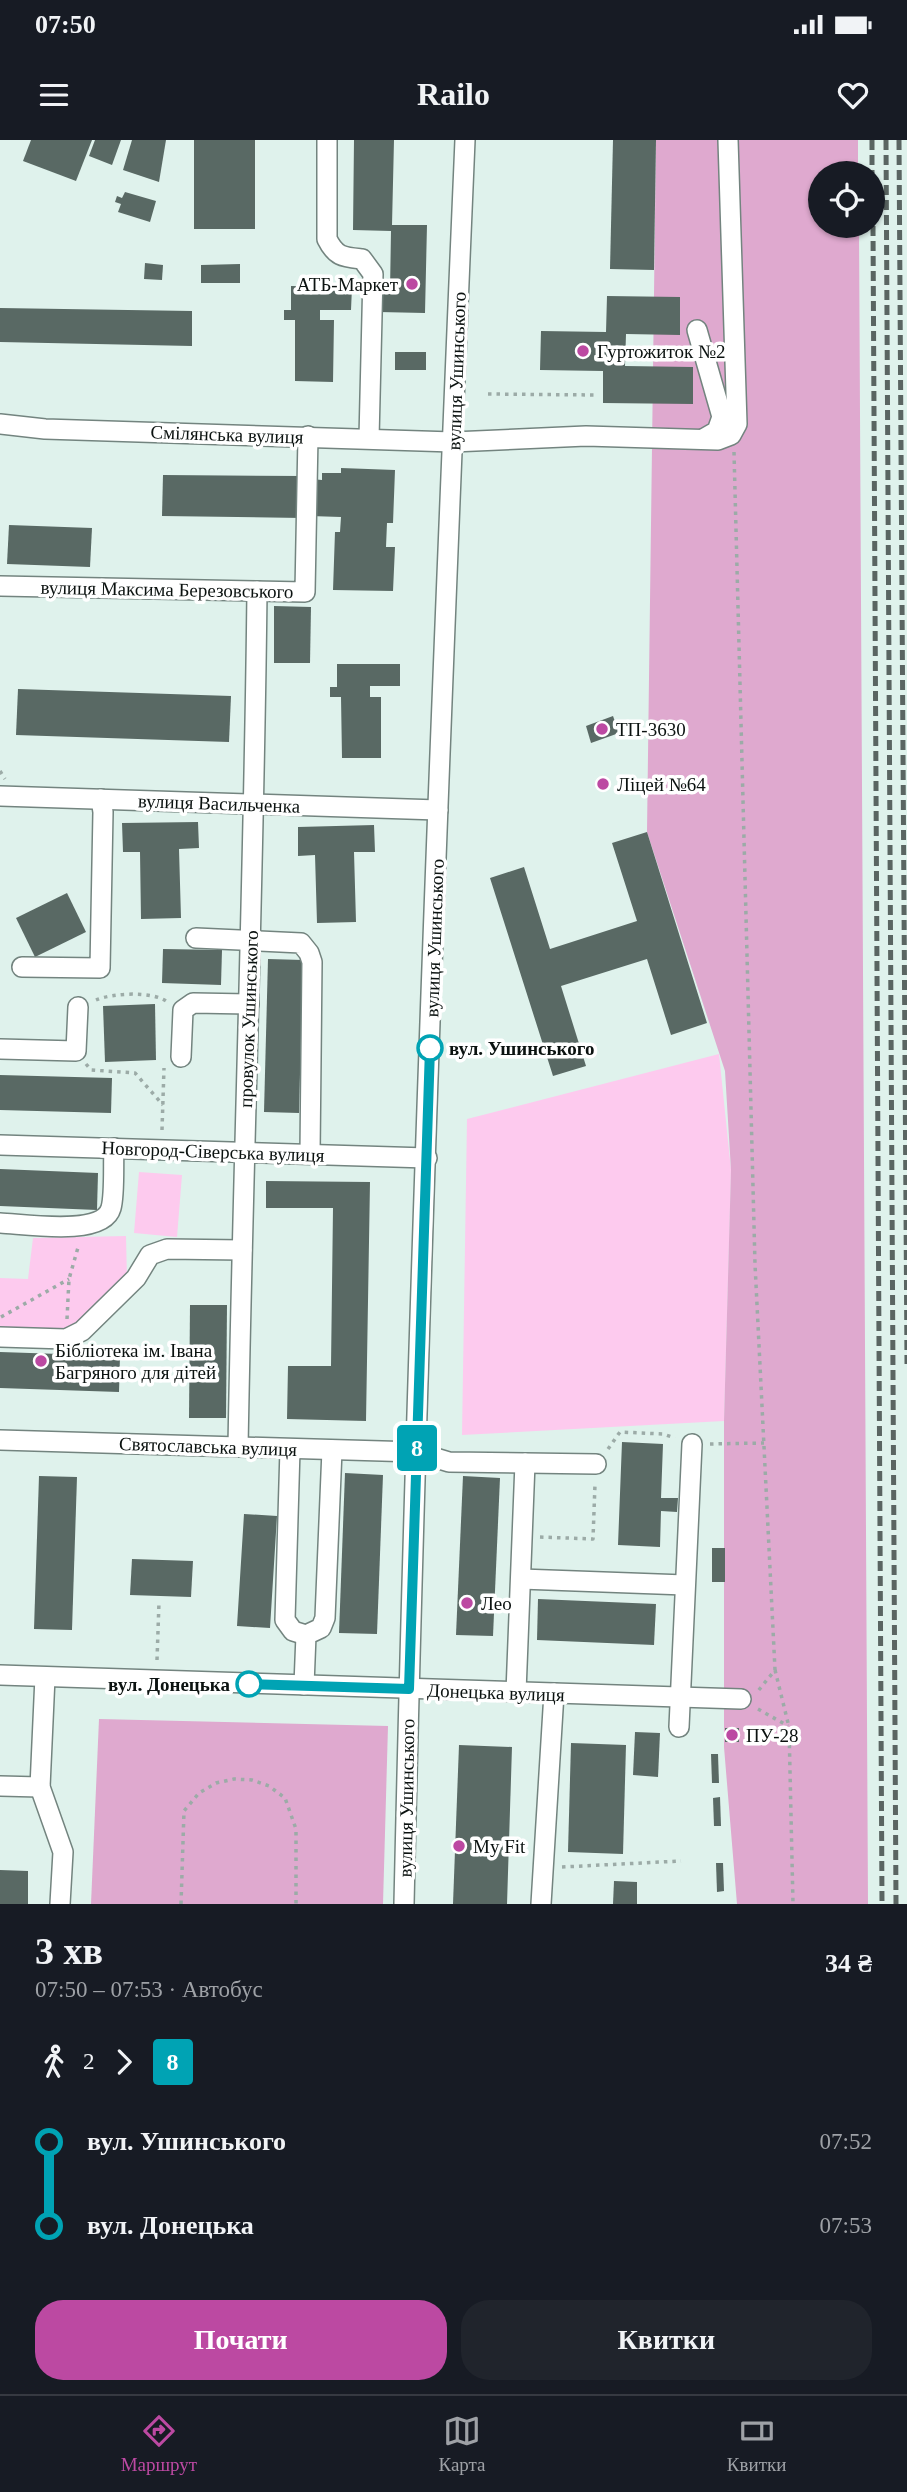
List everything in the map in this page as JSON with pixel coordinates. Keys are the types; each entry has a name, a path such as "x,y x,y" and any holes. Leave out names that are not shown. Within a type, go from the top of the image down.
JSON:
{"street":[{"path":"327,140 327,239 334,252 362,260 373,274 369,438"},
{"name":"вулиця Ушинського","path":"404,1904 438,810 465,140"},
{"path":"728,140 737,424 731,435"},
{"path":"697,330 722,417 717,430 703,439"},
{"name":"Смілянська вулиця","path":"0,424 59,429 453,442 586,436 718,440 731,435"},
{"name":"вулиця Максима Березовського","path":"0,586 305,592 308,436"},
{"name":"провулок Ушинського","path":"238,1447 243,1152 255,804 257,591"},
{"name":"вулиця Васильченка","path":"0,796 438,810"},
{"path":"22,967 100,968 102,799"},
{"path":"196,938 301,943 309,953 312,962 310,1154"},
{"path":"181,1057 183,1010 193,1003 249,1004"},
{"path":"0,1049 76,1051 78,1007"},
{"name":"Новгород-Сіверська вулиця","path":"0,1145 426,1158"},
{"path":"0,1223 84,1227 102,1221 111,1209 114,1148"},
{"path":"0,1338 66,1339 82,1331 136,1278 150,1255 167,1250 242,1250"},
{"name":"Святославська вулиця","path":"0,1440 416,1452 449,1462 596,1464"},
{"path":"679,1727 692,1444"},
{"path":"290,1449 285,1620 293,1632 306,1635 321,1628 325,1618 332,1450"},
{"path":"516,1692 525,1463"},
{"path":"521,1579 685,1585"},
{"path":"304,1685 306,1635"},
{"name":"Донецька вулиця","path":"0,1675 741,1699"},
{"path":"45,1677 40,1787 62,1852 60,1904"},
{"path":"541,1904 554,1693"},
{"path":"0,1786 40,1787"}],"path":[{"path":"488,394 595,395"},
{"path":"731,435 734,441 755,1264 775,1670 789,1727 793,1904"},
{"path":"78,1007 108,995 159,996 168,1003"},
{"path":"76,1051 91,1070 135,1073 163,1105"},
{"path":"161,1150 164,1066 177,1065 181,1057"},
{"path":"66,1339 69,1279 84,1227"},
{"path":"0,1317 69,1279"},
{"path":"522,1537 593,1539 596,1464 621,1432 663,1434 692,1444 764,1443"},
{"path":"157,1660 159,1602"},
{"path":"741,1699 761,1690 775,1670"},
{"path":"741,1699 789,1727"},
{"path":"181,1904 184,1811 199,1793 216,1783 234,1779 252,1780 269,1786 285,1798 296,1829 296,1904"},
{"path":"543,1868 681,1861"}],"shaded area":[{"path":"656,140 858,140 858,161 808,161 808,238 859,238 868,1904 737,1904 724,1747 724,1421 731,1170 725,1071 647,832"},
{"path":"719,1054 731,1170 724,1421 462,1435 467,1119"},
{"path":"139,1172 182,1175 177,1237 134,1233"},
{"path":"126,1236 127,1280 72,1330 0,1328 0,1278 28,1279 33,1238"},
{"path":"99,1719 388,1726 383,1904 91,1904"}],"building":[{"path":"31,140 92,140 76,181 23,161"},
{"path":"95,140 121,140 112,165 89,156"},
{"path":"132,140 166,140 159,182 123,170"},
{"path":"194,140 255,140 255,229 194,229"},
{"path":"354,140 394,140 392,225 427,225 425,313 379,312 380,291 390,291 391,231 353,230"},
{"path":"613,140 656,140 654,270 610,269"},
{"path":"125,192 156,201 150,222 118,212 121,204 115,202 117,196 122,198"},
{"path":"145,263 163,265 162,280 144,279"},
{"path":"240,264 240,283 201,283 201,265"},
{"path":"291,286 352,287 351,310 320,310 320,320 334,320 333,382 295,381 295,320 284,320 284,310 291,310"},
{"name":"Гуртожиток №2","path":"607,296 680,297 680,335 626,334 625,366 693,367 693,404 603,403 603,371 540,370 541,331 606,332"},
{"path":"0,308 192,311 192,346 0,342"},
{"path":"395,352 426,352 426,370 395,370"},
{"path":"341,468 395,470 393,523 387,523 386,547 395,547 393,591 333,590 335,532 340,532 341,517 310,516 311,479 322,480 322,473 341,473"},
{"path":"163,475 302,476 302,518 162,516"},
{"path":"9,525 92,528 90,567 7,564"},
{"path":"274,606 311,607 310,663 274,663"},
{"path":"337,664 400,664 400,686 370,686 370,697 381,697 381,758 342,758 341,697 330,697 330,687 337,687"},
{"path":"18,689 231,696 229,742 16,735"},
{"name":"ТП-3630","path":"613,716 619,733 591,743 586,726"},
{"path":"198,822 199,848 179,849 181,918 141,919 140,852 123,852 122,823"},
{"path":"374,825 375,852 354,852 356,922 317,923 315,855 298,856 298,827"},
{"path":"647,832 707,1023 671,1035 647,959 561,986 586,1066 553,1076 490,878 524,867 550,949 637,921 612,843"},
{"path":"67,893 86,932 35,957 16,918"},
{"path":"163,949 222,950 221,985 162,983"},
{"path":"268,959 303,960 299,1113 264,1112"},
{"path":"155,1004 156,1060 105,1062 103,1006"},
{"path":"0,1075 112,1078 111,1113 0,1110"},
{"path":"0,1169 98,1173 97,1210 0,1206"},
{"path":"266,1181 370,1182 366,1421 287,1419 288,1366 331,1366 333,1208 266,1208"},
{"path":"190,1305 227,1305 226,1418 189,1418"},
{"path":"0,1352 120,1356 119,1392 0,1388"},
{"path":"622,1442 663,1444 661,1498 678,1498 677,1512 661,1511 660,1547 618,1545"},
{"path":"345,1473 383,1475 377,1634 339,1633"},
{"path":"39,1476 77,1477 72,1630 34,1629"},
{"path":"463,1476 500,1478 493,1636 456,1635"},
{"path":"244,1514 277,1516 270,1628 237,1626"},
{"path":"712,1548 725,1548 725,1582 712,1582"},
{"path":"132,1559 193,1561 191,1597 130,1595"},
{"path":"538,1599 656,1604 654,1645 537,1640"},
{"name":"ПУ-28","path":"725,1728 739,1728 739,1742 725,1742"},
{"path":"635,1732 660,1733 658,1777 633,1775"},
{"path":"571,1743 626,1745 623,1854 568,1852"},
{"path":"459,1745 512,1747 507,1904 453,1904"},
{"path":"711,1754 718,1754 719,1783 712,1783"},
{"path":"720,1797 721,1826 714,1826 713,1798"},
{"path":"716,1863 723,1863 724,1891 717,1892"},
{"path":"0,1870 28,1871 28,1904 0,1904"},
{"path":"614,1881 637,1882 637,1904 613,1904"}],"railway":[{"path":"872,140 872,161"},
{"path":"886,140 896,1904"},
{"path":"899,140 907,1364"},
{"path":"873,238 882,1904"}],"bus line":[{"name":"8","path":"249,1684 409,1689 430,1048"}],"place":[{"name":"АТБ-Маркет","path":"412,284"},
{"name":"Гуртожиток №2","path":"583,351"},
{"name":"ТП-3630","path":"602,729"},
{"name":"Ліцей №64","path":"603,784"},
{"name":"вул. Ушинського","path":"430,1048"},
{"name":"Бібліотека ім. Івана Багряного для дітей","path":"41,1361"},
{"name":"Лео","path":"467,1603"},
{"name":"вул. Донецька","path":"249,1684"},
{"name":"ПУ-28","path":"732,1735"},
{"name":"My Fit","path":"459,1846"}]}
